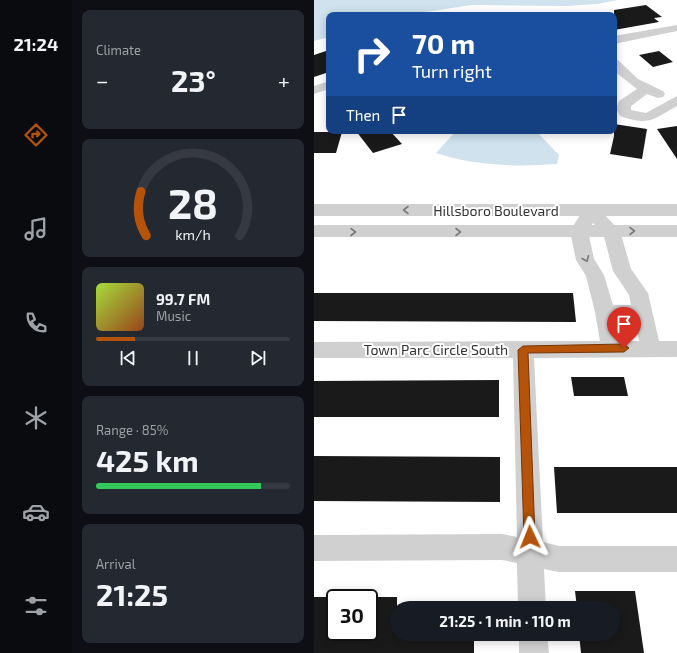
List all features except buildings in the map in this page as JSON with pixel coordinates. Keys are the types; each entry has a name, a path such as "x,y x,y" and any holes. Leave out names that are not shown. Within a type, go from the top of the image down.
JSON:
{"street":[{"path":"617,39 677,28"},
{"path":"617,66 627,77 645,89 677,100"},
{"path":"645,89 624,104 623,109 625,113 644,118 654,116 664,107 677,100"},
{"name":"Hillsboro Boulevard","path":"314,210 677,210"},
{"path":"611,348 605,312 595,274 585,260 579,231 591,211 611,231 622,272 638,294 651,348"},
{"name":"Hillsboro Boulevard","path":"314,232 677,231"},
{"path":"605,312 643,312"},
{"name":"Town Parc Circle South","path":"314,350 677,348"},
{"path":"523,350 532,601"},
{"path":"314,548 502,547 559,559 677,559"},
{"path":"533,641 534,653"}],"water":[{"path":"314,0 618,0 597,4 567,6 472,5 425,12 326,12 326,38 314,41"},
{"path":"453,134 539,134 559,155 557,164 511,165 466,161 436,153"}],"route":[{"path":"530,537 523,350 624,348"}]}
